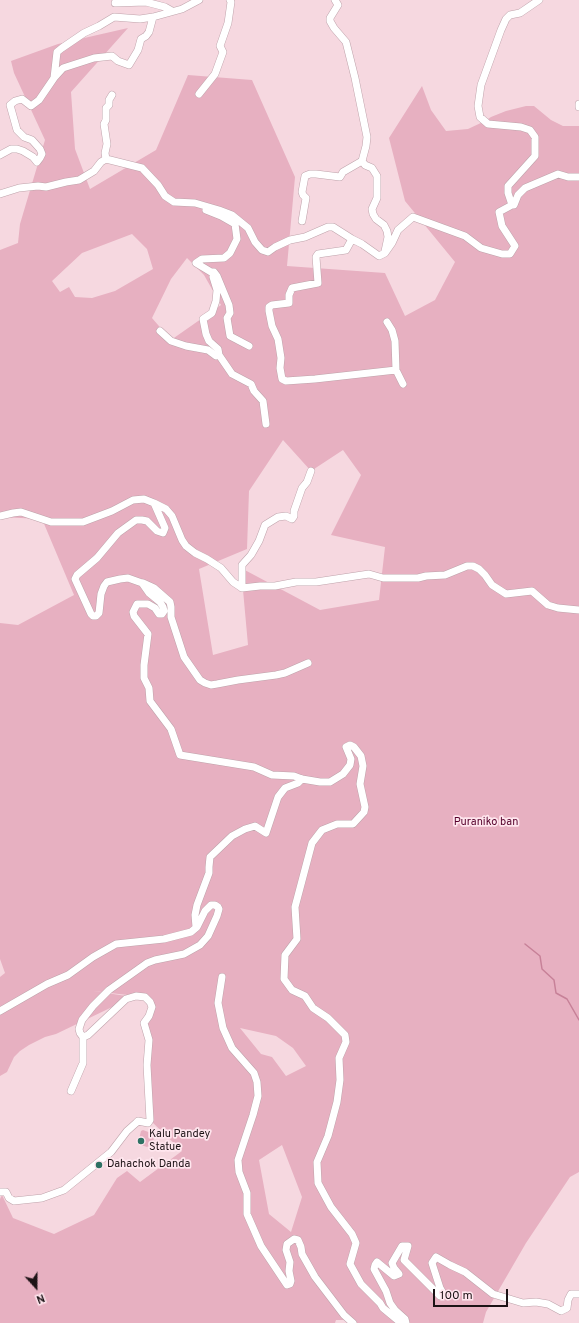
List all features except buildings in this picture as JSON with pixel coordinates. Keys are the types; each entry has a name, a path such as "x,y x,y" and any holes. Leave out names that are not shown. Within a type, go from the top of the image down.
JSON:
{"street":[{"path":"54,78 57,52 84,33 99,26 114,16 140,19 153,17 182,9 198,0"},
{"path":"198,94 215,74 223,52 220,46 228,23 230,0"},
{"path":"302,221 306,198 302,192 305,176 316,174 340,177 343,172 362,161 366,146 367,137 360,100 346,42 330,21 330,18 338,5 335,0"},
{"path":"512,205 508,193 508,186 535,156 535,137 530,130 521,127 499,125 492,126 480,117 478,106 481,85 506,19 510,15 520,13 539,0"},
{"path":"116,3 146,2 166,7 172,11"},
{"path":"0,155 11,149 17,149 33,157 37,162 42,154 40,149 32,140 24,137 17,130 10,105 15,101 22,99 31,106 39,100 63,68 94,58 112,56 118,61 129,65 138,50 141,38 146,36 149,32 153,17"},
{"path":"106,159 105,153 107,144 104,124 106,120 106,108 109,105 109,100 112,95"},
{"path":"0,194 25,187 46,187 79,180 94,171 101,162 106,159 142,168 158,184 165,196 174,202 198,203 232,215 248,228 255,242 262,250 268,252 280,244 290,240 305,237 328,227 333,227 380,256 385,253 392,243 398,230 413,217 465,236 481,248 502,254 510,254 515,246 502,226 499,212 514,205 518,195 525,188 558,174 568,177 579,177"},
{"path":"362,161 372,168 377,176 377,198 372,209 376,219 384,225 387,231 388,237 385,253"},
{"path":"198,203 197,206 221,216 235,224 237,239 230,253 224,258 202,259 196,263 211,272 214,272 217,276 229,305 230,313 228,318 230,336 249,346"},
{"path":"352,239 346,250 318,254 316,257 318,283 292,288 289,295 289,303 269,307 272,326 278,339 282,379 286,381 314,379 396,370"},
{"path":"211,272 217,290 216,301 212,313 203,319 206,334 209,341 218,349 219,355 232,374 251,384 254,391 263,401 266,424"},
{"path":"387,322 392,330 396,370 403,384"},
{"path":"160,332 171,341 186,346 208,350 216,356 219,355"},
{"path":"242,588 242,565 259,541 265,525 278,517 286,516 292,519 302,488 307,482 312,471"},
{"path":"0,516 21,512 51,522 83,522 112,511 133,500 144,499 166,510 172,516 186,546 221,568 233,582 242,588 274,586 296,582 316,582 369,574 383,578 418,578 445,575 467,566 473,566 485,575 492,585 506,594 532,591 548,605 558,608 579,610"},
{"path":"154,503 165,528 163,533 157,531 147,521 136,520 118,533 97,558 77,575 75,580 90,614 93,616 99,613 101,594 107,582 128,578 154,588 170,602 171,617 184,658 200,680 205,683 211,685 276,675 285,673 308,663"},
{"path":"142,583 149,593 160,602 164,611 162,614 159,614 155,608 148,604 138,604 133,612 134,616 148,634 144,678 149,688 150,701 171,729 180,755 254,767 272,775 294,776 302,779 330,782 343,774 350,765 351,759 346,747 350,745 354,746 361,756 362,766 360,784 365,807 364,812 353,824 337,824 322,830 312,843 295,907 297,939 285,955 284,979 292,990 305,996 313,1008 328,1018 345,1035 346,1042 339,1058 340,1080 337,1102 328,1136 317,1162 318,1183 331,1207 352,1234 356,1243 350,1264 361,1284 383,1308 401,1323"},
{"path":"196,928 195,915 197,905 209,873 208,867 210,858 232,836 245,829 255,826 266,832 278,797 285,788 298,784 302,779"},
{"path":"0,1011 47,984 68,975 93,957 116,944 164,938 191,932 196,928 205,911 211,905 218,907 219,909 217,916 205,941 200,945 184,954 155,960 147,964 109,990 93,1006 82,1020 79,1029 83,1037 82,1068 71,1091"},
{"path":"222,977 218,1003 223,1028 232,1048 254,1073 257,1082 258,1096 238,1160 239,1172 247,1193 247,1214 261,1246 287,1285 290,1284 291,1280 289,1271 290,1262 286,1250 287,1244 294,1239 298,1240 302,1254 315,1277 344,1315 353,1323"},
{"path":"0,1192 6,1192 9,1198 14,1201 42,1198 64,1190 111,1152 127,1131 138,1121 148,1123 150,1120 147,1065 149,1040 144,1023 149,1016 152,1006 150,1002 145,997 136,996 126,999 88,1035 83,1037"},
{"path":"406,1323 405,1319 390,1303 374,1270 377,1262 394,1276 399,1274 392,1263 402,1246 408,1246 404,1260 440,1296 444,1295 440,1288 432,1263 436,1257 466,1272 493,1294 523,1303 536,1302 548,1304 561,1311 567,1308 568,1300 571,1294 579,1294"}],"green space":[{"name":"Puraniko ban","path":"128,28 71,92 75,149 90,189 156,150 188,75 252,80 295,177 287,266 385,273 405,316 435,300 455,262 405,201 389,138 422,86 431,110 446,131 468,129 506,111 526,106 534,106 551,120 563,126 579,126 579,1172 570,1177 526,1243 486,1312 483,1323 351,1323 350,1320 336,1320 335,1323 0,1323 0,1199 2,1195 13,1218 54,1234 94,1215 117,1178 127,1171 140,1182 182,1151 150,1120 149,1040 144,1023 152,1007 145,997 93,991 133,997 56,1034 45,1037 29,1045 14,1057 7,1072 0,1076 0,977 5,973 0,959 0,623 18,625 74,595 42,519 0,517 0,250 18,243 20,224 45,140 14,73 11,61 58,44","holes":["132,234 147,249 153,269 115,291 92,298 75,297 69,287 60,292 52,281 82,253","187,258 204,275 221,305 171,340 152,318 171,279","283,440 311,471 343,450 361,475 331,535 385,547 379,600 320,610 241,568 248,645 213,655 199,569 247,549 249,491","240,1028 276,1036 293,1048 306,1066 286,1076 272,1057 261,1054","282,1145 302,1197 291,1232 269,1214 259,1160"]},
{"path":"143,1130 151,1133 154,1139 147,1147 141,1145 139,1139 141,1131"}],"waterway":[{"path":"525,944 540,956 542,969 554,980 556,993 567,999 579,1020"}],"place":[{"name":"Kalu Pandey Statue","path":"141,1141"},
{"name":"Dahachok Danda","path":"99,1165"}]}
